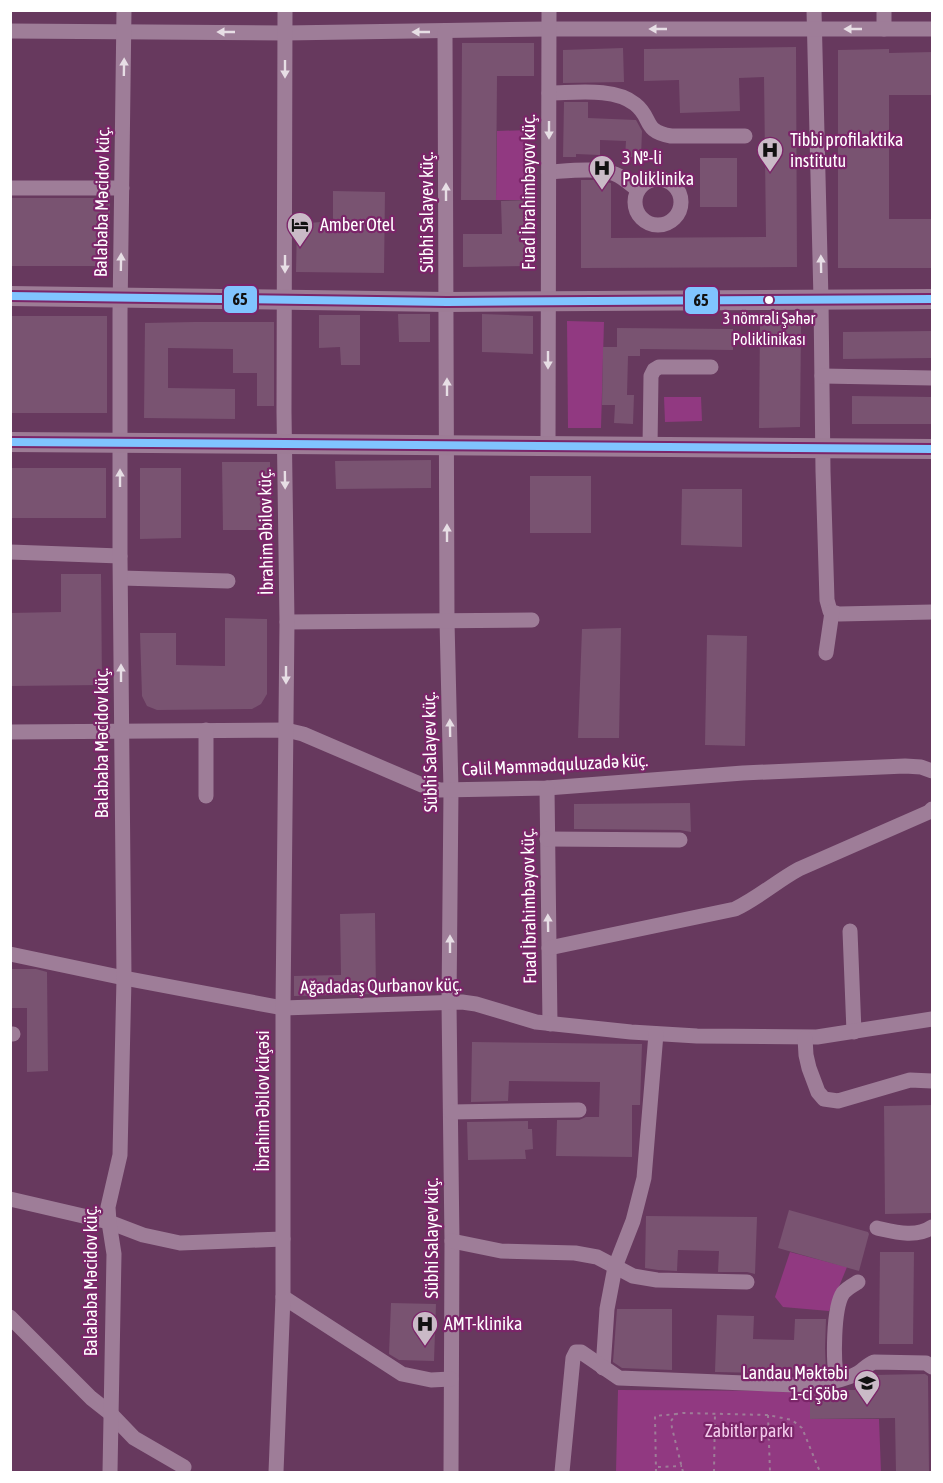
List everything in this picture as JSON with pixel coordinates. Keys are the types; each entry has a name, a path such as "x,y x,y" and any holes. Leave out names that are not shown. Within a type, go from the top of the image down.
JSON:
{"main road":[{"path":"10,296 447,302 933,299"},
{"path":"10,442 933,449"}],"street":[{"name":"Balababa Məcidov küç.","path":"110,1473 114,1254 108,1207 120,1155 124,978 120,298 124,10"},
{"name":"İbrahim Əbilov küç.","path":"285,10 286,730"},
{"name":"Fuad İbrahimbəyov küç.","path":"548,446 549,10"},
{"path":"814,10 827,600 832,612 839,615 933,612"},
{"path":"884,10 884,29"},
{"path":"10,31 285,33 549,29 933,29"},
{"name":"Sübhi Salayev küç.","path":"445,32 447,621 451,790 449,1003 452,1241 451,1473"},
{"path":"549,93 618,95 634,103 642,111 651,128 659,134 745,136"},
{"path":"549,172 586,170 608,172 623,178 638,190"},
{"path":"10,188 122,188"},
{"path":"650,447 651,376 654,370 659,367 711,368"},
{"path":"822,376 933,378"},
{"path":"10,552 120,556"},
{"path":"121,578 228,580"},
{"path":"826,652 832,612"},
{"path":"287,622 532,620"},
{"path":"206,730 206,796"},
{"name":"Cəlil Məmmədquluzadə küç.","path":"10,732 286,730 303,734 422,785 440,790 547,788 742,773 905,766 921,767 933,771"},
{"name":"İbrahim Əbilov küçəsi","path":"276,1473 283,1297 286,730"},
{"name":"Fuad İbrahimbəyov küç.","path":"547,788 550,1024"},
{"path":"549,948 735,909 799,869 933,809"},
{"path":"547,839 680,840"},
{"path":"850,931 854,1032"},
{"name":"Ağadadaş Qurbanov küç.","path":"10,954 283,1008 476,1004 524,1020 656,1034 805,1038 933,1018"},
{"path":"603,1368 607,1309 615,1267 633,1221 644,1178 656,1034"},
{"path":"805,1038 808,1068 818,1092 824,1099 838,1101 910,1080 933,1081"},
{"path":"450,1112 579,1110"},
{"path":"10,1198 109,1222 143,1235 180,1243 283,1239"},
{"path":"877,1228 898,1233 915,1233 930,1230 933,1227"},
{"path":"452,1241 501,1251 575,1253 597,1257 633,1276 657,1281 747,1282"},
{"path":"837,1380 834,1362 838,1303 844,1290 858,1282"},
{"path":"283,1297 402,1374 431,1380 451,1379"},
{"path":"10,1317 134,1438 184,1467"},
{"path":"562,1473 573,1358 576,1352 581,1352 619,1378 797,1385 819,1384 854,1376 874,1362 926,1363 933,1366"}],"path":[{"path":"714,1473 715,1413"},
{"path":"656,1473 655,1416 715,1413 768,1414 792,1420 802,1428 819,1473"},
{"path":"676,1414 671,1421 683,1473"},
{"path":"768,1414 770,1473"},
{"path":"656,1467 682,1466"}],"green space":[{"path":"528,130 528,196 531,200 496,200 497,131"},
{"path":"567,321 604,322 601,428 568,428"},
{"path":"664,397 701,397 702,421 665,422"},
{"path":"790,1252 847,1267 829,1311 783,1307 775,1297"},
{"name":"Zabitlər parkı","path":"618,1390 810,1391 810,1419 879,1419 881,1472 616,1472"}],"building":[{"path":"462,43 534,43 534,76 497,76 496,200 461,200"},
{"path":"796,47 797,267 581,268 581,180 611,183 611,238 766,237 764,77 739,78 740,111 680,113 679,80 644,81 644,49"},
{"path":"623,48 624,82 563,83 563,50"},
{"path":"889,49 889,53 933,52 933,95 889,95 889,219 933,219 933,268 838,268 838,50"},
{"path":"564,102 588,102 588,118 636,120 642,131 641,157 625,157 626,141 600,140 600,155 576,154 576,157 563,157"},
{"path":"700,158 737,158 737,207 700,207"},
{"path":"333,191 385,192 384,273 296,272 297,224 333,221"},
{"path":"10,198 110,198 109,266 10,266"},
{"path":"531,200 532,266 463,267 463,234 502,234 501,201"},
{"path":"398,314 430,314 430,342 399,342"},
{"path":"482,314 533,316 533,354 482,352"},
{"path":"319,315 360,315 360,365 341,365 340,347 319,348"},
{"path":"10,316 107,316 107,413 10,413"},
{"path":"274,322 274,406 257,406 257,373 233,373 233,349 168,348 168,388 235,389 235,419 144,418 145,323"},
{"path":"760,325 801,325 800,427 759,428"},
{"path":"617,328 733,329 733,350 640,349 640,356 628,356 627,395 634,395 633,424 614,423 615,405 602,405 603,347 617,347"},
{"path":"931,331 931,358 843,359 843,332"},
{"path":"852,396 933,397 933,424 852,424"},
{"path":"431,460 431,488 336,489 335,461"},
{"path":"222,462 270,462 271,530 223,530"},
{"path":"10,468 106,468 106,518 10,518"},
{"path":"140,468 181,468 181,538 140,539"},
{"path":"530,476 591,476 591,533 530,533"},
{"path":"682,489 742,489 742,547 681,545"},
{"path":"61,574 101,574 102,685 10,686 10,613 61,612"},
{"path":"225,618 267,619 267,694 261,704 252,709 157,710 147,706 142,696 140,633 176,633 176,665 225,666"},
{"path":"621,628 619,738 578,738 582,629"},
{"path":"707,635 747,636 745,746 705,745"},
{"path":"690,803 691,832 574,829 574,804"},
{"path":"375,913 376,994 294,996 294,976 341,975 340,914"},
{"path":"10,969 36,969 47,972 48,1071 27,1072 27,1008 10,1008"},
{"path":"472,1042 642,1044 640,1105 632,1105 632,1157 556,1156 557,1120 599,1117 600,1082 509,1081 508,1101 471,1102"},
{"path":"933,1105 933,1213 885,1214 884,1106"},
{"path":"528,1121 528,1129 532,1129 533,1149 525,1150 526,1159 468,1160 467,1122"},
{"path":"789,1210 868,1232 859,1271 778,1248"},
{"path":"646,1216 757,1217 755,1274 718,1272 719,1251 678,1250 677,1271 645,1268"},
{"path":"880,1252 914,1252 913,1344 879,1344"},
{"path":"391,1303 436,1304 434,1361 399,1360 389,1354"},
{"path":"617,1309 672,1309 672,1370 622,1368 613,1362"},
{"path":"717,1315 754,1316 753,1339 794,1340 795,1319 826,1319 826,1373 715,1372"},
{"path":"925,1374 928,1376 929,1473 896,1473 895,1418 810,1419 810,1394 837,1390 866,1390 866,1379 872,1375"}],"transit line":[{"name":"65","path":"10,296 447,302 932,299"},
{"name":"65","path":"10,442 932,449"}],"place":[{"name":"Tibbi profilaktika institutu","path":"770,173"},
{"name":"3 №-li Poliklinika","path":"602,191"},
{"name":"Amber Otel","path":"300,248"},
{"name":"3 nömrəli Şəhər Poliklinikası","path":"769,300"},
{"name":"AMT-klinika","path":"425,1347"},
{"name":"Landau Məktəbi 1-ci Şöbə","path":"867,1406"}]}
